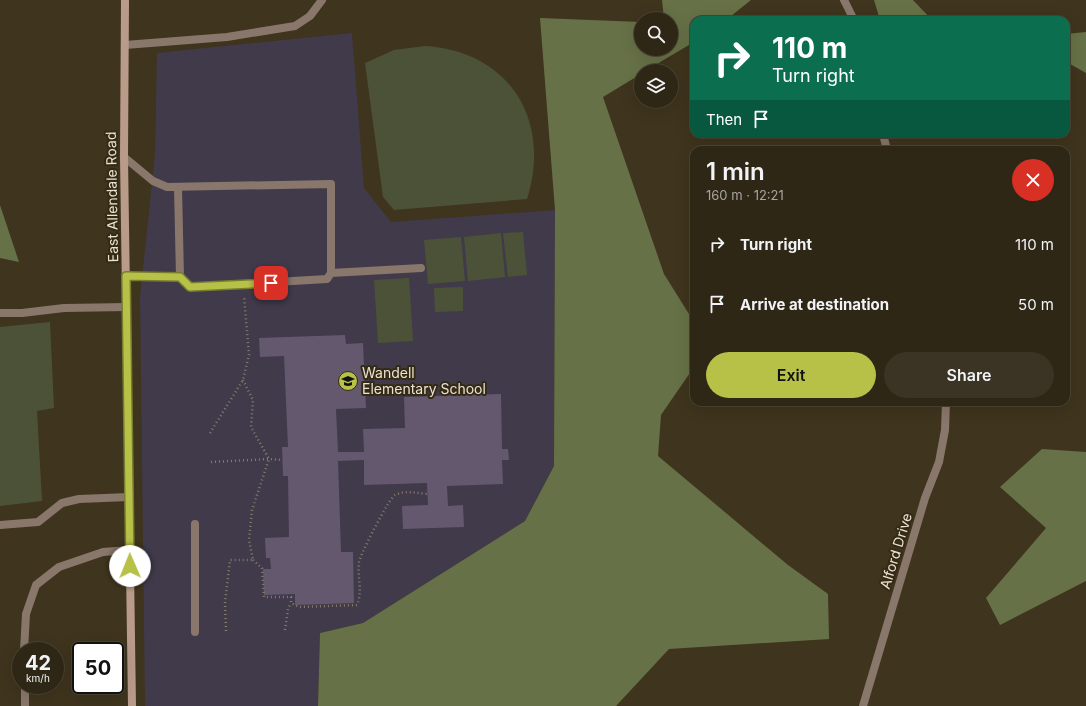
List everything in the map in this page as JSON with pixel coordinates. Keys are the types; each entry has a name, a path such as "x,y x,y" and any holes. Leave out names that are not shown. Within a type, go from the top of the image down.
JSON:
{"main road":[{"name":"East Allendale Road","path":"125,0 124,157 132,706"}],"street":[{"path":"125,45 227,37 295,26 310,16 322,0"},
{"path":"844,0 852,16"},
{"path":"124,157 158,184 167,187 178,188 331,184 331,273 327,279 190,287 180,277 126,276"},
{"path":"178,188 180,277"},
{"path":"331,273 421,268"},
{"path":"0,313 22,313 64,308 127,307"},
{"name":"Alford Drive","path":"863,706 925,498 939,462 945,430 946,406"},
{"path":"0,525 38,522 62,502 79,499 129,497"},
{"path":"195,524 195,632"},
{"path":"24,642 26,614 36,585 59,567 103,552 129,550"},
{"path":"25,694 25,706"}],"path":[{"path":"210,433 243,380 249,355 243,285"},
{"path":"243,380 253,400 251,427 269,458 252,510 250,540 253,560 262,568 264,597 291,597 285,630"},
{"path":"211,462 269,458 282,460"},
{"path":"291,603 299,607 357,605 360,597 358,562 386,506 393,496 407,491 428,494"},
{"path":"226,631 225,602 230,560 253,560"}],"shaded area":[{"name":"Wandell Elementary School","path":"352,33 364,188 391,222 555,210 554,466 525,521 363,623 320,633 318,706 145,706 140,297 155,154 157,53"}],"green space":[{"path":"662,0 751,0 731,16 690,16 690,44 678,51 678,12 663,12"},
{"path":"874,0 913,0 928,16 879,16"},
{"path":"540,18 634,22 634,56 670,56 657,64 634,64 634,78 603,97 664,274 690,316 690,373 661,415 658,456 788,565 828,594 829,639 669,649 616,706 318,706 320,633 363,623 525,521 554,466 555,210"},
{"path":"1086,32 1086,73 1070,64 1070,34"},
{"path":"425,46 455,51 480,61 501,76 517,95 528,117 533,142 533,170 527,199 394,210 383,197 365,63 394,50"},
{"path":"0,205 19,262 0,258"},
{"path":"523,232 527,275 508,277 503,233"},
{"path":"501,233 505,277 468,281 464,237"},
{"path":"461,237 465,281 428,284 424,240"},
{"path":"409,278 413,341 378,343 374,280"},
{"path":"463,287 463,311 435,312 434,288"},
{"path":"50,322 54,408 37,411 42,501 0,506 0,327"},
{"path":"1042,449 1086,452 1086,581 1000,625 986,598 1046,528 1000,487"}],"building":[{"path":"345,335 346,344 363,343 366,408 336,409 338,452 364,452 363,429 405,428 404,397 501,394 502,449 508,449 509,460 502,460 503,484 447,486 448,506 463,505 464,527 403,529 402,506 428,505 427,483 364,485 364,460 338,461 341,552 353,552 354,603 295,605 295,594 264,595 263,569 271,569 270,558 266,558 265,538 289,537 288,476 283,476 282,447 288,447 284,356 260,357 259,338"}],"place":[{"name":"Wandell Elementary School","path":"348,381"}],"route":[{"path":"130,566 126,276 180,277 190,287 271,283"}]}
